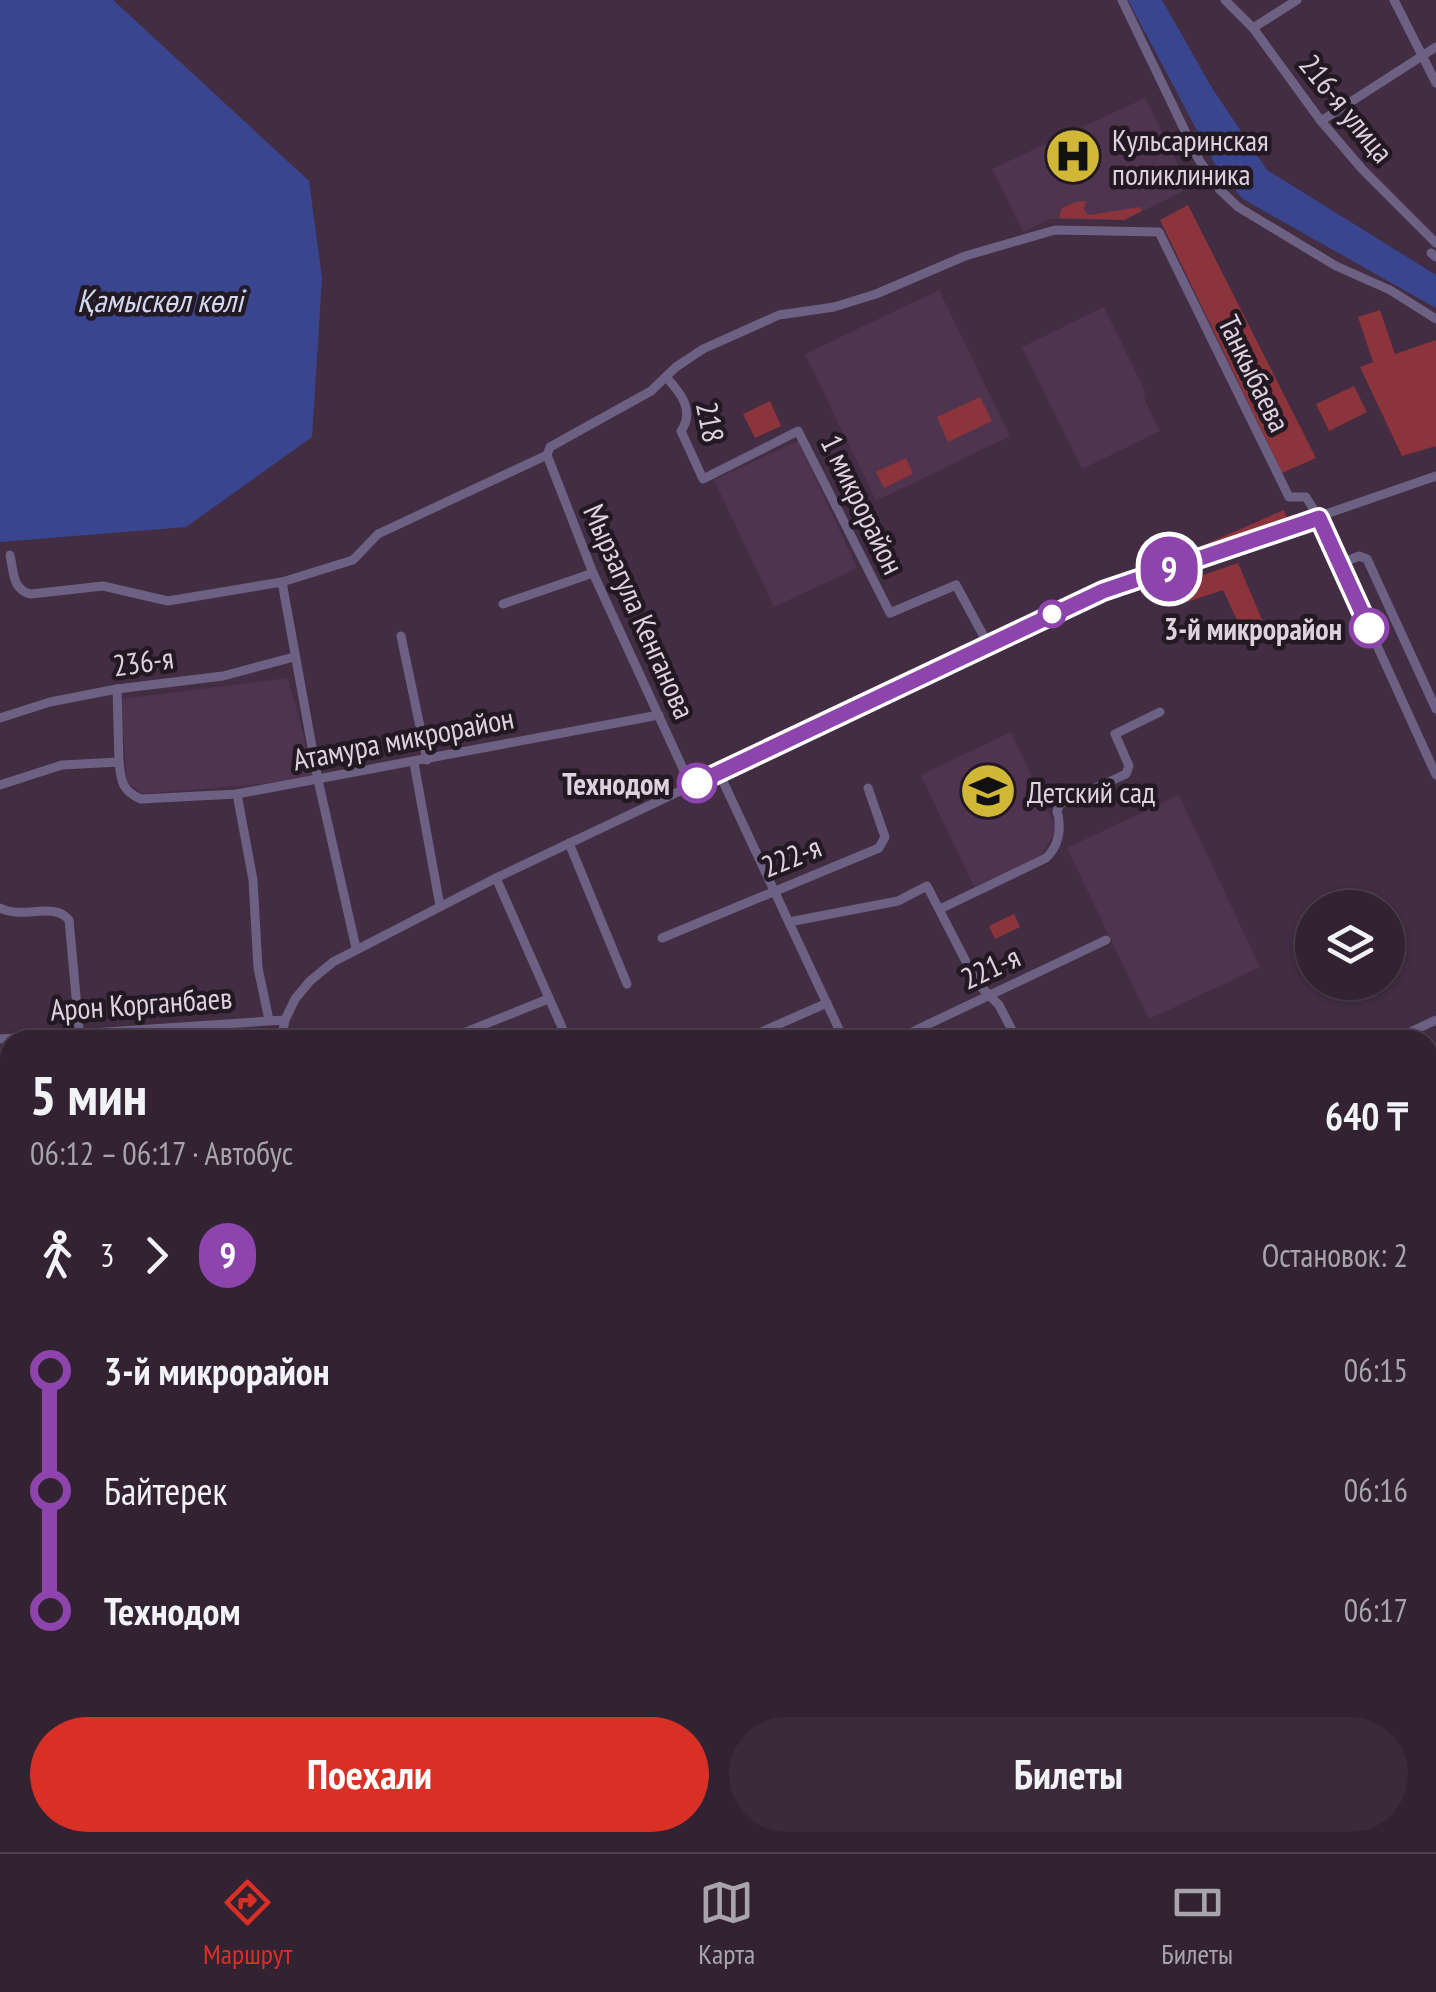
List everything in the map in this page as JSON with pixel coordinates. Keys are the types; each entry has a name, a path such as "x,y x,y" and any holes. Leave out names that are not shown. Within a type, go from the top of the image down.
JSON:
{"street":[{"path":"1122,0 1199,160 1220,190 1238,207 1336,266 1404,297 1436,319"},
{"name":"216-я улица","path":"1225,0 1253,28 1321,121 1435,251"},
{"path":"1253,28 1296,0"},
{"path":"1394,0 1436,83"},
{"path":"1321,121 1436,47"},
{"name":"Танкыбаева","path":"666,377 702,349 750,326 779,315 834,307 876,294 964,256 1055,230 1159,232 1289,497 1306,497 1319,518"},
{"path":"10,555 16,585 31,594 103,586 168,600 282,582 353,560 378,534 547,454 550,446 652,391 666,377"},
{"name":"218","path":"666,377 688,408 681,432 703,479 798,431"},
{"name":"1 микрорайон","path":"798,431 890,614 956,585 988,644"},
{"name":"Мырзагула Кенганова","path":"547,454 592,573 691,786"},
{"path":"283,1030 295,999 310,981 356,948 496,878 1103,591 1436,476"},
{"path":"1319,518 1436,775"},
{"path":"1340,564 1359,556 1368,559 1436,709"},
{"path":"503,604 592,573"},
{"path":"282,582 318,780 356,948"},
{"path":"401,636 427,760"},
{"name":"236-я","path":"0,718 50,702 117,688 223,676 294,657"},
{"path":"0,785 62,765 119,762 117,688"},
{"path":"940,910 1052,853 1062,826 1056,812 1060,804 1126,774 1130,766 1115,734 1160,712"},
{"name":"Атамура микрорайон","path":"119,762 121,783 128,793 141,799 237,794 660,716"},
{"path":"414,763 440,906"},
{"path":"719,772 839,1030"},
{"name":"222-я","path":"662,938 885,843 868,788"},
{"path":"237,794 253,880 258,968 269,1020"},
{"path":"570,843 628,984"},
{"path":"496,878 563,1030"},
{"path":"789,922 898,900 928,886 977,983 991,995 1011,1030"},
{"path":"0,908 18,914 65,913 72,929 79,1030"},
{"name":"221-я","path":"917,1030 1106,940"},
{"path":"471,1030 548,999"},
{"path":"766,1030 827,1003"},
{"name":"Арон Корганбаев","path":"150,1030 285,1020"}],"shaded area":[{"path":"1145,98 1190,188 1124,220 1050,219 1023,232 992,169"},
{"path":"1086,201 1084,210 1089,215 1140,207 1142,211 1124,220 1059,218 1062,208"},
{"path":"1188,205 1316,458 1282,473 1160,220"},
{"path":"939,290 1010,436 876,501 805,354"},
{"path":"1104,307 1160,431 1082,469 1022,347"},
{"path":"1380,310 1395,354 1436,340 1436,446 1402,456 1360,367 1373,362 1358,317"},
{"path":"1354,386 1367,412 1329,431 1316,404"},
{"path":"980,397 992,421 948,442 937,417"},
{"path":"770,401 781,426 755,438 743,414"},
{"path":"798,441 857,568 774,607 714,480"},
{"path":"906,458 913,474 884,488 876,472"},
{"path":"1284,510 1289,524 1135,575"},
{"path":"1238,563 1263,622 1242,631 1223,590 1187,602 1164,598 1160,590"},
{"path":"288,678 315,779 143,794 127,783 121,699"},
{"path":"1011,732 1057,830 1040,856 974,887 921,775"},
{"path":"1179,795 1260,967 1149,1019 1067,848"},
{"path":"1014,914 1020,927 995,939 989,926"}],"water":[{"name":"Қамыскөл көлі","path":"0,0 113,0 309,181 322,278 312,437 186,527 0,542"},
{"path":"1128,0 1162,0 1212,88 1267,170 1436,275 1436,308 1243,199 1218,170"}],"bus line":[{"name":"9","path":"697,783 1103,591 1319,518 1369,628"}],"place":[{"name":"Кульсаринская поликлиника","path":"1073,156"},
{"name":"3-й микрорайон","path":"1369,628"},
{"name":"Технодом","path":"697,783"},
{"name":"Детский сад","path":"988,791"}]}
